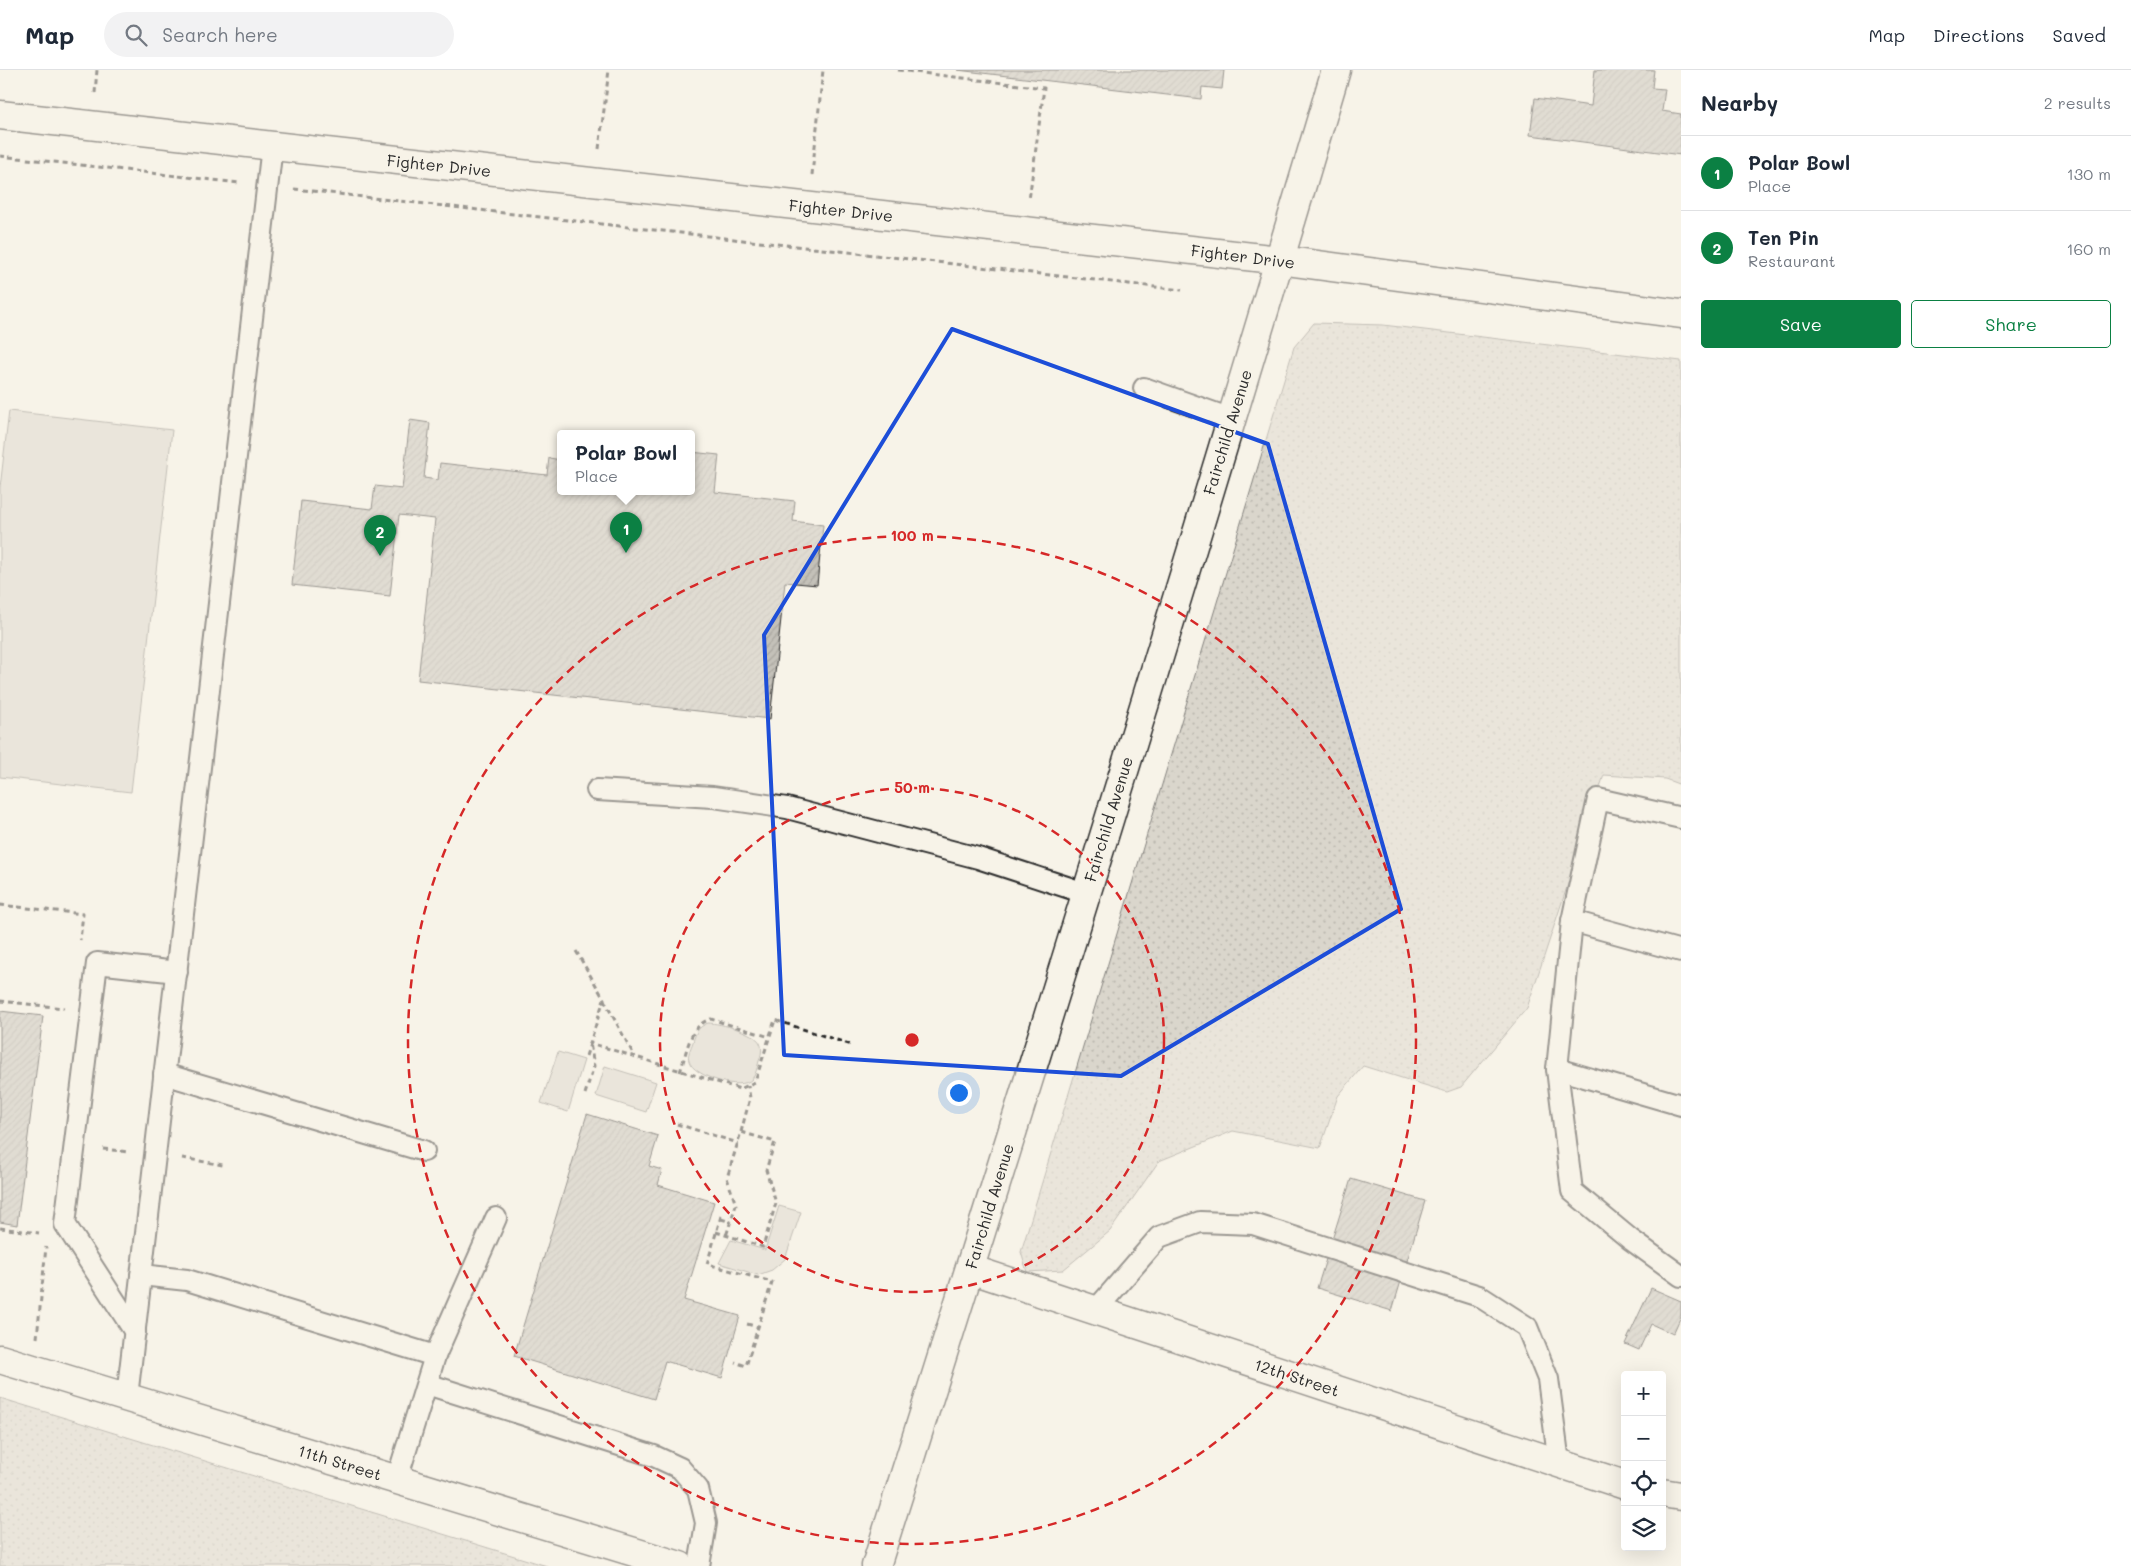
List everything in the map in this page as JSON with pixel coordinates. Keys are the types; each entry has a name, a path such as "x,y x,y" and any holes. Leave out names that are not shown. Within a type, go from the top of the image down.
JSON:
{"street":[{"name":"Fairchild Avenue","path":"876,1566 970,1269 1280,260 1336,70"},
{"name":"Fighter Drive","path":"0,115 1280,260 1681,314"},
{"name":"12th Street","path":"970,1269 1621,1484"},
{"name":"11th Street","path":"0,1359 680,1566"},
{"path":"1666,1494 1681,1496"}],"lane":[{"path":"127,1397 272,146"},
{"path":"1144,388 1231,419"},
{"path":"598,790 713,797 787,808 978,858 1085,893"},
{"path":"1681,818 1598,799 1572,921 1557,1069 1572,1191 1630,1239 1681,1276"},
{"path":"1572,921 1681,951"},
{"path":"135,1332 65,1224 97,963 176,972"},
{"path":"1557,1069 1681,1105"},
{"path":"164,1074 424,1151"},
{"path":"397,1479 435,1356 496,1218"},
{"path":"1095,1311 1159,1237 1200,1222 1253,1224 1479,1296 1527,1328 1548,1379 1559,1463"},
{"path":"141,1275 187,1280 435,1356"},
{"path":"426,1384 654,1456 680,1468 698,1489 706,1523 699,1566"}],"path":[{"path":"95,93 98,70"},
{"path":"598,149 608,70"},
{"path":"812,175 823,70"},
{"path":"898,70 1044,88 1029,200"},
{"path":"0,156 1182,290"},
{"path":"576,952 635,1057"},
{"path":"586,1056 604,999"},
{"path":"0,1001 73,1009"},
{"path":"680,1072 693,1031 703,1022 711,1019 770,1037"},
{"path":"590,1043 734,1088 748,1086 755,1082 774,1020 852,1045"},
{"path":"585,1094 594,1066 590,1043"},
{"path":"726,1236 736,1205 727,1178 750,1098 748,1086"},
{"path":"677,1124 738,1143"},
{"path":"716,1232 763,1247 776,1202 766,1170 775,1142 741,1132"},
{"path":"731,1222 721,1217 707,1264 772,1282 746,1366 735,1362"},
{"path":"0,1228 47,1234"},
{"path":"34,1369 46,1243"},
{"path":"747,1324 758,1328"}],"highlighted area":[{"path":"952,329 1268,444 1401,909 1121,1076 784,1055 764,635"}],"shaded area":[{"path":"1314,323 1383,325 1681,361 1681,785 1665,779 1604,775 1527,1008 1461,1087 1447,1092 1363,1066 1338,1096 1320,1148 1233,1131 1159,1161 1110,1231 1063,1270 1027,1272 1021,1252 1294,347"},
{"path":"9,411 172,430 131,792 0,777 0,488"},
{"path":"708,1023 728,1026 757,1039 760,1043 761,1054 752,1079 746,1083 728,1083 708,1077 692,1067 689,1061 689,1052 695,1035 700,1028"},
{"path":"558,1052 584,1060 568,1112 541,1103"},
{"path":"605,1066 656,1082 646,1112 596,1096"},
{"path":"779,1206 801,1212 785,1259 772,1270 758,1275 719,1263 731,1240 765,1250"},
{"path":"0,1398 547,1566 0,1566"}],"building":[{"path":"957,70 1224,70 1222,89 1202,87 1201,99"},
{"path":"1595,70 1654,70 1652,88 1665,89 1662,111 1681,114 1681,155 1530,135 1535,98 1591,106"},
{"path":"410,420 430,423 424,478 438,480 440,463 547,475 549,458 557,459 557,495 695,495 695,452 719,455 715,492 795,501 793,521 823,525 817,585 785,582 770,719 418,680 435,519 399,515 390,596 292,585 301,501 372,509 375,486 402,489"},
{"path":"0,1011 43,1016 17,1225 0,1222"},
{"path":"587,1114 658,1136 649,1166 662,1170 658,1185 714,1202 684,1300 740,1316 722,1378 665,1361 654,1399 514,1356"},
{"path":"1351,1179 1425,1201 1392,1311 1317,1288"},
{"path":"1651,1288 1681,1301 1681,1316 1673,1334 1651,1324 1639,1350 1625,1344"}],"place":[{"name":"Polar Bowl","path":"626,553"},
{"name":"Ten Pin","path":"380,556"}]}
